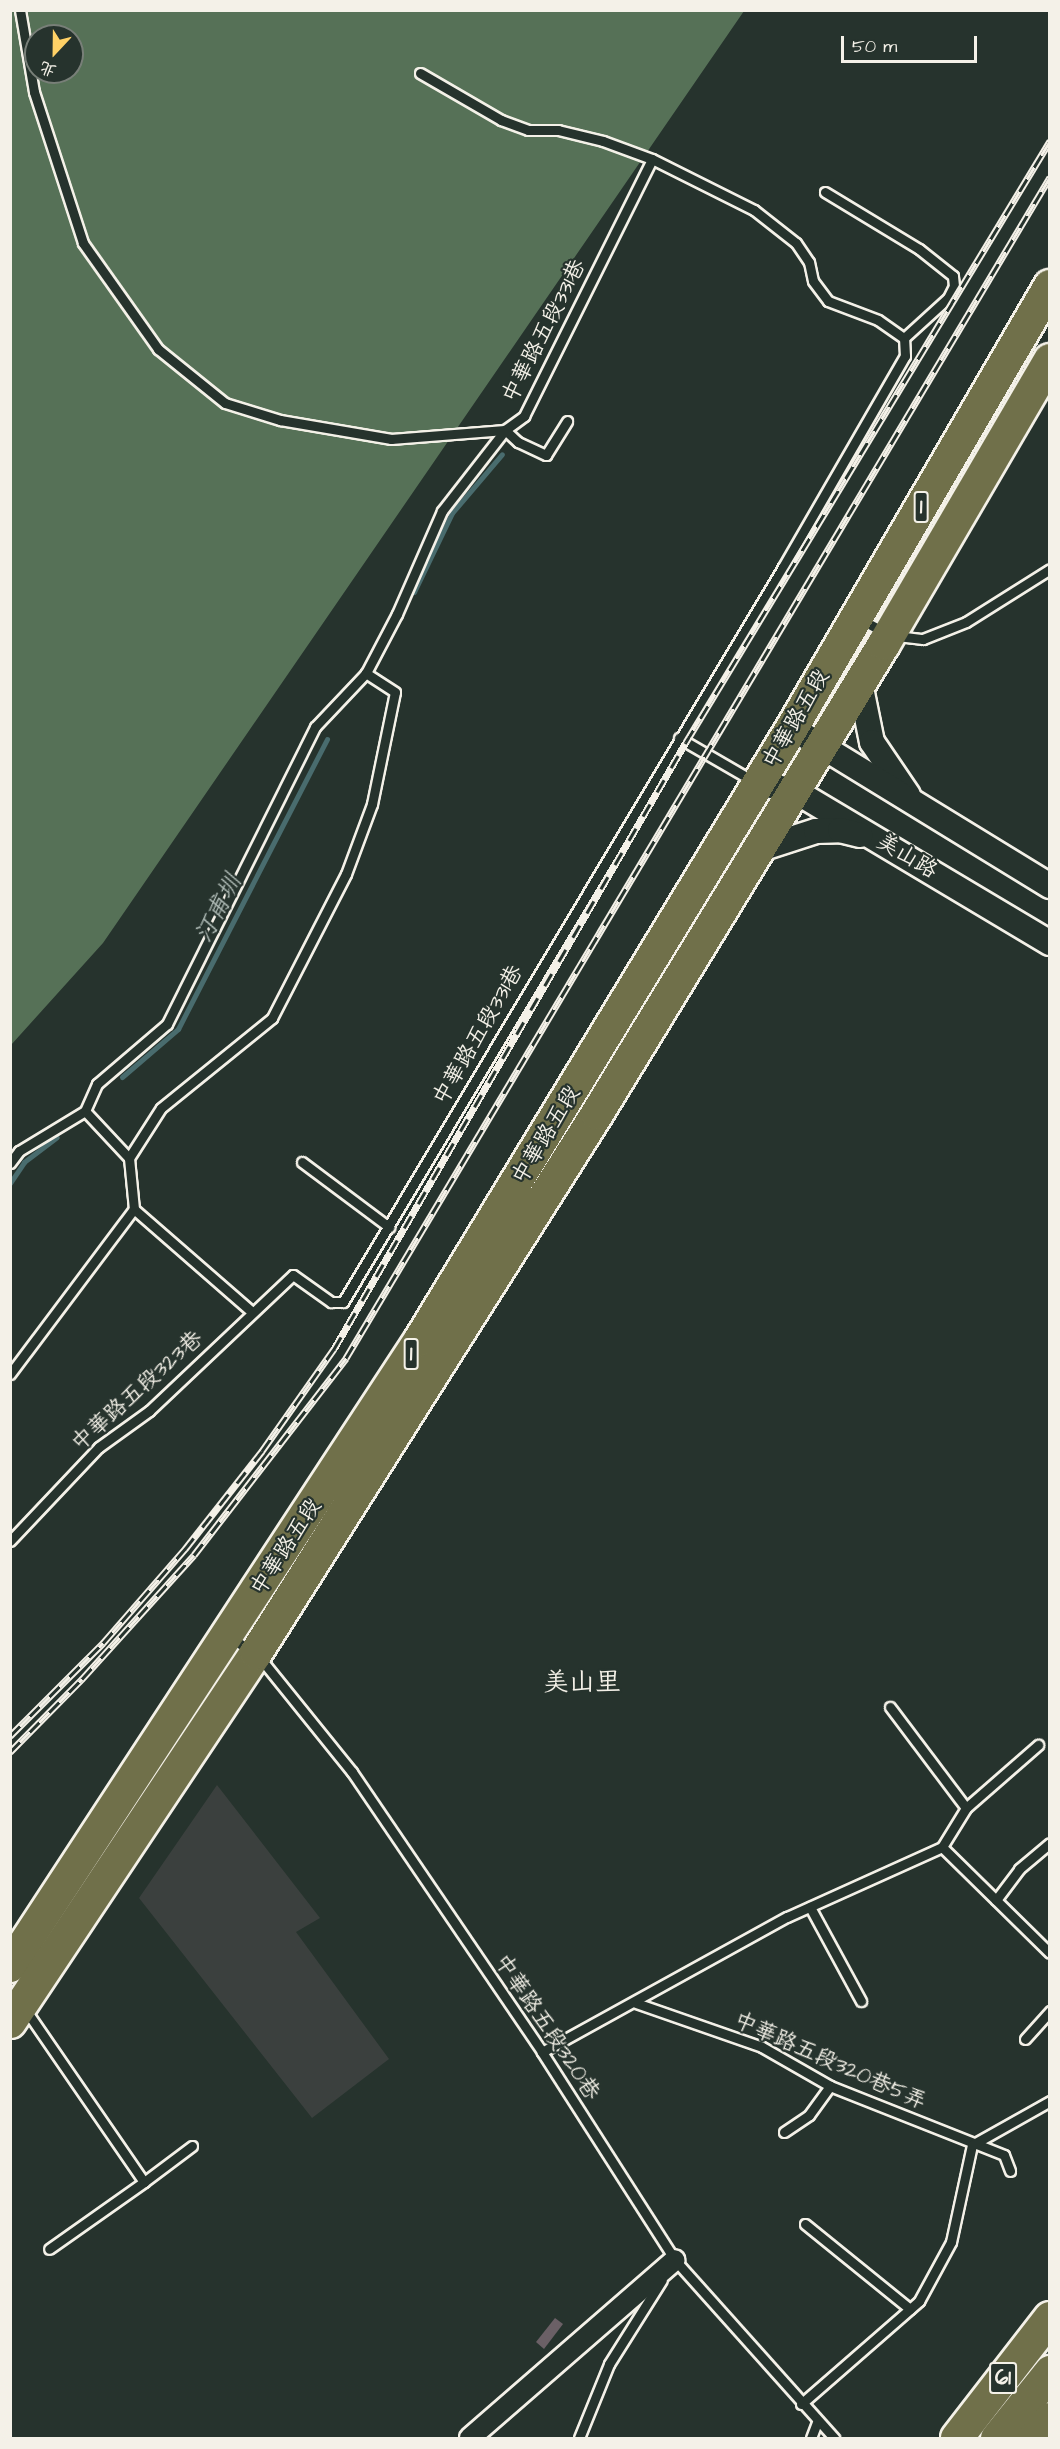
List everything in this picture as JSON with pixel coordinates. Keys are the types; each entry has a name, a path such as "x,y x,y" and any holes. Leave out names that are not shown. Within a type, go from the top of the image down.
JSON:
{"highway":[{"name":"61","path":"997,2439 1050,2372"},
{"path":"1034,2439 1050,2419"}],"main road":[{"name":"中華路五段","path":"10,1966 420,1340 792,728 1050,286"},
{"name":"中華路五段","path":"16,2014 256,1653 597,1114 754,851 822,747 1050,360"},
{"name":"61","path":"957,2439 1050,2318"}],"street":[{"path":"860,683 873,742 912,802"},
{"path":"792,728 1050,886"},
{"name":"美山路","path":"758,783 795,791 883,841 1050,943"},
{"path":"754,851 816,831 840,830 883,841"},
{"path":"568,1099 597,1114"},
{"path":"470,2439 675,2260"}],"lane":[{"name":"中華路五段331巷","path":"20,10 34,92 82,243 158,349 225,403 280,420 391,439 505,430 524,416 652,159"},
{"path":"420,73 465,102 528,130 558,130 652,159 779,226 809,262 813,282 828,301 879,320 904,338 948,298 954,286 953,276 919,249 825,192"},
{"name":"中華路五段331巷","path":"292,1275 331,1302 343,1302 905,356 904,338"},
{"path":"10,1163 19,1151 85,1111 97,1084 167,1024 315,727 366,673 397,614 442,511 505,430 518,442 546,455 567,421"},
{"path":"857,617 889,635 924,639 966,622 1050,569"},
{"path":"129,1158 161,1108 272,1018 346,874 372,804 395,692 366,673"},
{"path":"679,738 758,783"},
{"path":"10,1374 134,1209 129,1158 85,1111"},
{"path":"302,1162 389,1227"},
{"path":"134,1209 252,1312"},
{"name":"中華路五段323巷","path":"10,1541 99,1447 149,1411 292,1275"},
{"name":"中華路五段320巷","path":"228,1636 256,1653 352,1772 542,2052 675,2260 834,2439"},
{"path":"890,1707 966,1808"},
{"path":"542,2052 810,1907 942,1846 966,1808 1038,1745"},
{"path":"996,1900 1019,1869 1050,1843"},
{"path":"942,1846 1050,1953"},
{"path":"810,1907 861,2001"},
{"name":"中華路五段320巷5弄","path":"636,2003 762,2047 830,2086 972,2145 1004,2155 1010,2171"},
{"path":"1025,2039 1050,2011"},
{"path":"16,2014 42,2029 144,2182"},
{"path":"784,2132 809,2115 830,2086"},
{"path":"801,2404 919,2301 951,2242 972,2145 1050,2101"},
{"path":"49,2249 192,2146"},
{"path":"805,2224 910,2309"},
{"path":"579,2439 609,2364 675,2260"},
{"path":"811,2439 817,2422"}],"shaded area":[{"path":"217,1785 320,1918 296,1932 389,2059 312,2118 139,1898"}],"green space":[{"path":"11,11 744,11 103,943 11,1045"}],"building":[{"path":"555,2318 563,2324 544,2349 536,2342"}],"waterway":[{"name":"汀甫圳","path":"414,592 452,513 502,454"},
{"name":"汀甫圳","path":"122,1077 178,1029 327,739"},
{"name":"汀甫圳","path":"10,1183 24,1162 57,1137"}],"railway":[{"path":"10,1736 103,1643 185,1549 262,1451 334,1349 686,742 1050,141"},
{"path":"10,1752 82,1679 194,1555 346,1358 1050,177"}],"district":[{"name":"美山里","path":"582,1683"}]}
